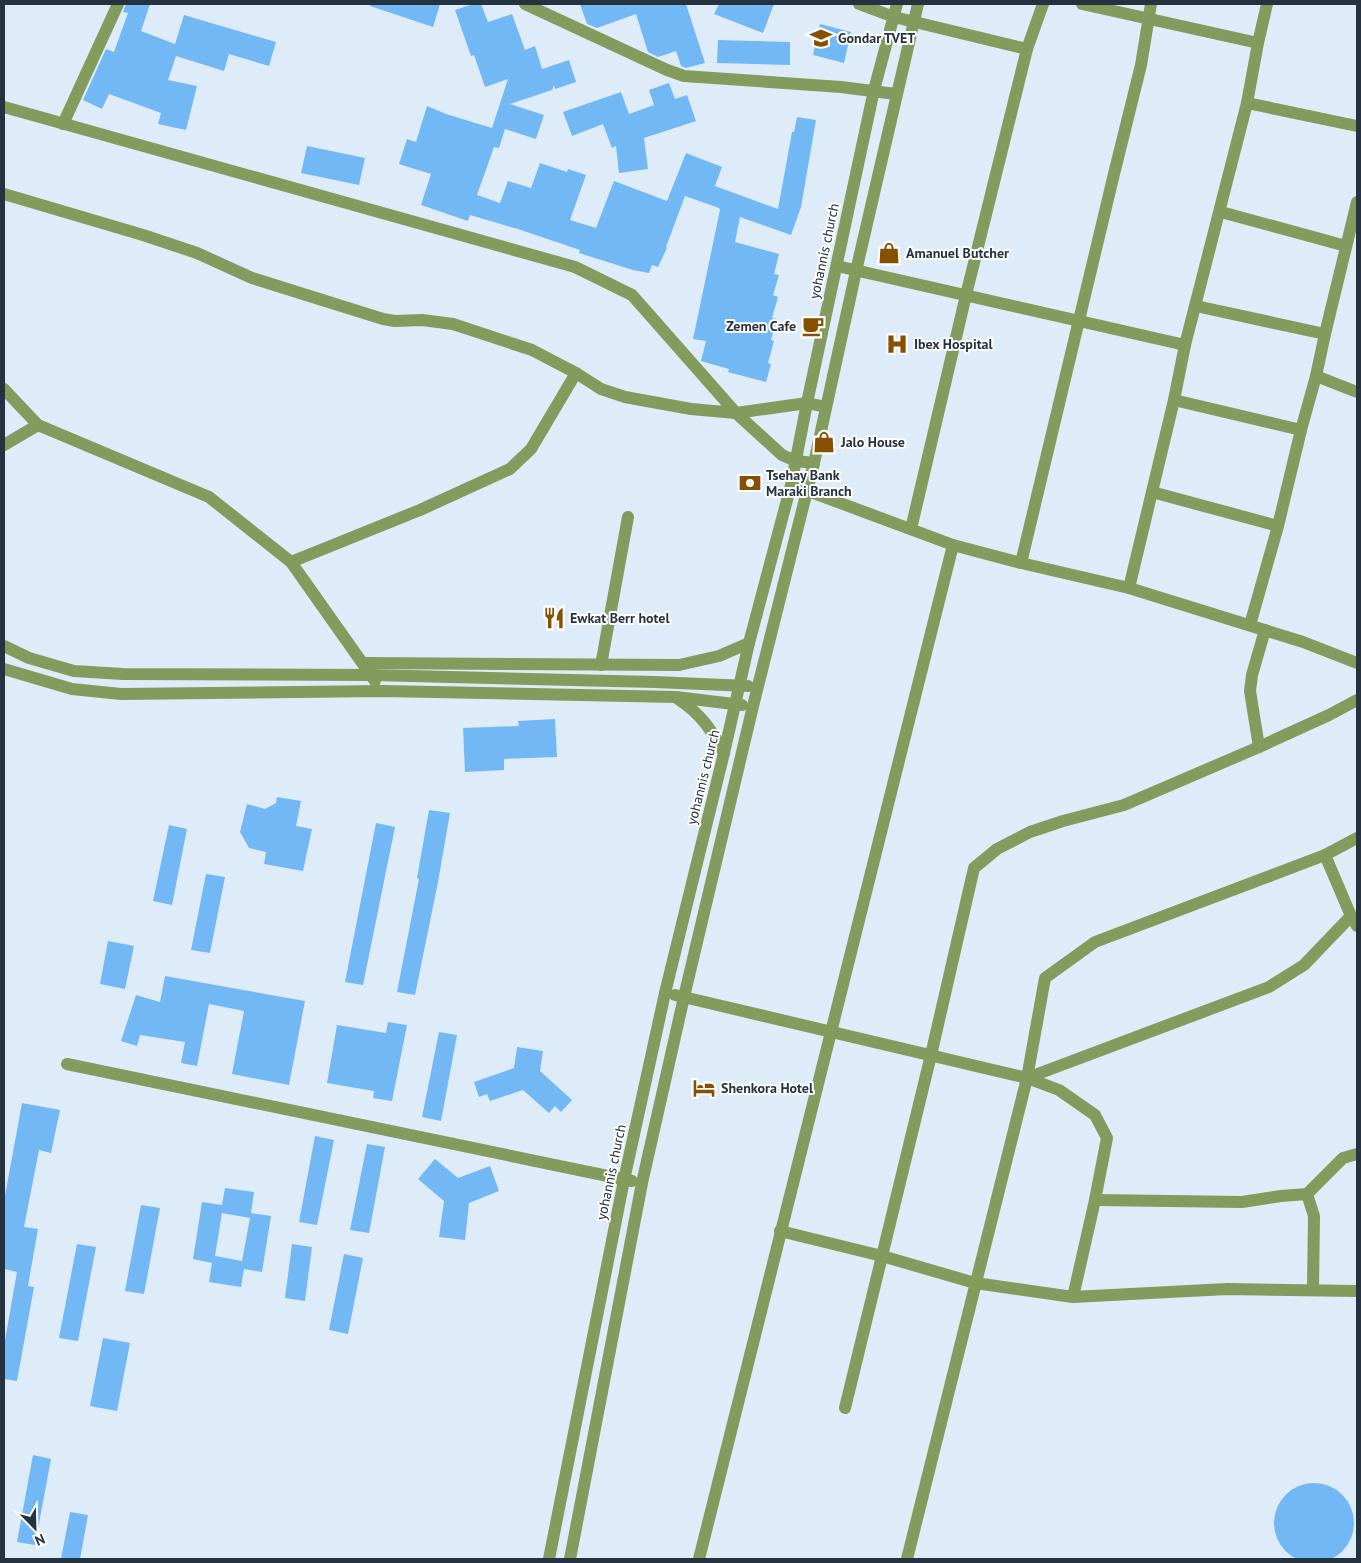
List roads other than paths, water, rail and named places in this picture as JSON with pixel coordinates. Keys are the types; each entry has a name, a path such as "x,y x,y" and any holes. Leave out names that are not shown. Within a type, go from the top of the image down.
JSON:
{"street":[{"path":"63,124 118,4"},
{"path":"525,4 658,66 684,76 874,90 896,94"},
{"path":"860,4 894,17 1027,49"},
{"name":"yohannis church","path":"549,1559 624,1180 665,993 736,704 749,643 791,485 874,90 897,4"},
{"path":"570,1559 642,1183 753,706 814,462 896,94 918,4"},
{"path":"911,528 1027,49 1043,4"},
{"path":"1082,4 1258,43"},
{"path":"1022,563 1078,322 1141,65 1147,19 1151,4"},
{"path":"1129,588 1174,400 1185,345 1221,212 1247,103 1267,4"},
{"path":"1247,103 1357,126"},
{"path":"4,107 575,267 632,295 736,413 782,456 796,461 814,462"},
{"path":"856,175 878,179"},
{"path":"4,194 143,235 197,253 252,278 383,319 395,321 422,320 453,324 532,350 576,373 601,389 625,397 690,409 736,413 807,403 826,408"},
{"path":"1250,625 1278,526 1316,376 1357,202"},
{"path":"1221,212 1346,246"},
{"path":"837,266 1185,345"},
{"path":"1196,306 1325,334"},
{"path":"291,562 420,510 510,468 531,449 576,373"},
{"path":"1316,376 1357,392"},
{"path":"4,389 38,425 209,496 291,562 383,691"},
{"path":"1174,400 1301,430"},
{"path":"4,445 38,425"},
{"path":"791,485 911,528 952,546 1129,588 1303,642 1357,663"},
{"path":"1152,492 1278,526"},
{"path":"601,665 628,517"},
{"path":"698,1559 952,546"},
{"path":"1259,747 1250,691 1252,675 1266,630"},
{"path":"364,663 679,665 719,656 749,643"},
{"path":"4,646 28,658 74,671 123,674 371,675 740,685 758,688"},
{"path":"5,670 72,689 121,694 383,691 676,697 753,706"},
{"path":"676,697 700,715 724,753"},
{"path":"845,1408 931,1055 974,868 997,849 1030,832 1124,805 1259,747 1357,700"},
{"path":"907,1559 1027,1078 1045,978 1095,942 1325,855 1357,838"},
{"path":"1027,1078 1269,987 1304,965 1354,921 1325,855"},
{"path":"665,993 1027,1078 1059,1090 1095,1115 1106,1138 1095,1200 1073,1297"},
{"path":"68,1064 642,1183"},
{"path":"1095,1200 1242,1202 1308,1194 1343,1158 1357,1154"},
{"path":"1308,1194 1314,1216 1313,1289"},
{"path":"780,1231 882,1256 975,1283 1073,1297 1227,1289 1357,1291"}],"place":[{"name":"Gondar TVET","path":"821,38"},
{"name":"Amanuel Butcher","path":"889,253"},
{"name":"Zemen Cafe","path":"813,326"},
{"name":"Ibex Hospital","path":"897,344"},
{"name":"Jalo House","path":"824,442"},
{"name":"Tsehay Bank Maraki Branch","path":"750,483"},
{"name":"Ewkat Berr hotel","path":"554,618"},
{"name":"Shenkora Hotel","path":"704,1088"}]}
